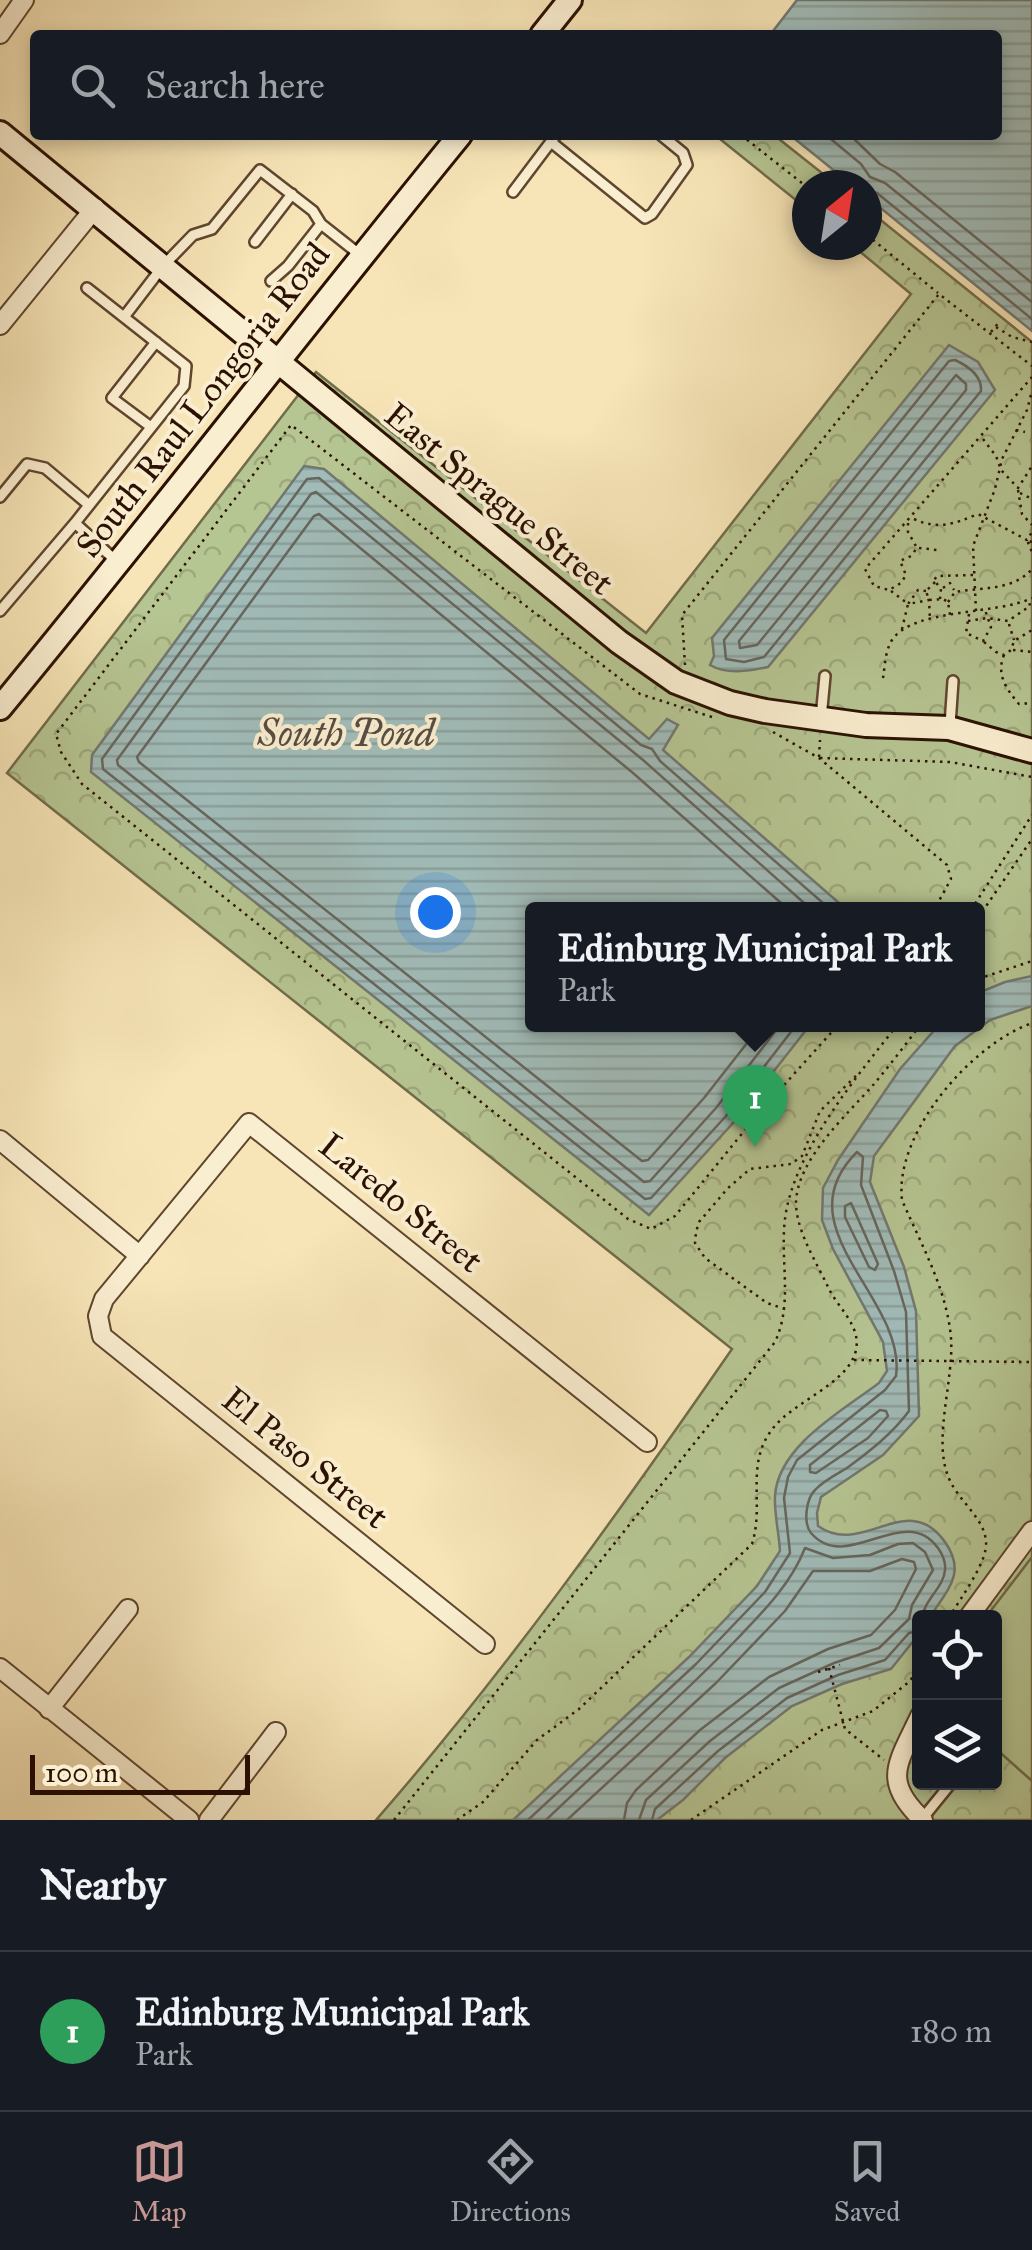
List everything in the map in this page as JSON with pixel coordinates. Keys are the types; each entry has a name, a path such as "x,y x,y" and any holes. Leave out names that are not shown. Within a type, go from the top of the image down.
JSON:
{"street":[{"path":"0,34 24,0"},
{"path":"546,30 570,0"},
{"name":"East Sprague Street","path":"0,133 618,642 676,682 730,702 820,725 950,728 1032,751"},
{"name":"South Raul Longoria Road","path":"0,708 456,140"},
{"path":"0,325 95,208"},
{"name":"Laredo Street","path":"140,1256 250,1122 647,1442"},
{"path":"0,1140 140,1256"},
{"name":"El Paso Street","path":"140,1256 104,1299 98,1316 102,1336 485,1644"},
{"path":"974,1610 1032,1531"},
{"path":"49,1709 128,1610"},
{"path":"0,1668 190,1820"},
{"path":"208,1820 276,1732"},
{"path":"912,1734 898,1766 898,1789 904,1802 922,1820"}],"lane":[{"path":"513,192 552,140"},
{"path":"556,140 644,218 652,214 688,165 683,153 667,140"},
{"path":"124,317 163,266 193,234 212,229 260,170 313,211 321,224 361,256"},
{"path":"255,242 292,194"},
{"path":"271,281 321,224"},
{"path":"0,611 184,386 186,366 87,288"},
{"path":"151,428 112,398 156,342"},
{"path":"0,497 27,464 45,468 89,505"},
{"path":"75,524 119,564"},
{"path":"820,725 824,676"},
{"path":"950,728 952,681"},
{"path":"922,1820 946,1790"}],"path":[{"path":"747,140 792,175"},
{"path":"882,247 1032,366"},
{"path":"685,671 682,615 940,294"},
{"path":"990,333 1000,321"},
{"path":"996,327 1012,337 1032,342"},
{"path":"948,602 940,599 908,604 888,590 874,586 865,570 1032,377"},
{"path":"976,611 974,546 1002,459 1014,430 1030,410 1032,391"},
{"path":"726,721 640,694 291,425 56,734 61,752 82,784 628,1219 650,1229 674,1216 832,1032"},
{"path":"1014,430 1025,432"},
{"path":"980,437 996,456 1000,470 1032,499"},
{"path":"1032,466 1018,490 1019,514 1032,525"},
{"path":"912,519 930,526 950,525 978,514 1029,541"},
{"path":"908,524 917,548"},
{"path":"1032,532 1032,552"},
{"path":"917,548 936,550"},
{"path":"888,590 906,575 900,561 917,548"},
{"path":"950,616 948,602 955,592 1009,585 1032,569"},
{"path":"947,574 955,592"},
{"path":"926,592 938,576 974,574"},
{"path":"935,582 942,589"},
{"path":"940,599 942,589 950,583"},
{"path":"884,678 888,648 902,630 908,604 918,590 926,592 930,600 930,620"},
{"path":"902,630 930,620 1030,599 1031,608 1008,621 968,621"},
{"path":"997,607 1000,620"},
{"path":"984,641 991,627 985,610"},
{"path":"969,613 966,633 1004,654"},
{"path":"1008,621 1014,642"},
{"path":"1011,650 1014,642 1032,630"},
{"path":"1032,652 1011,650 1004,654 1000,666 1005,689 1019,704 1032,703"},
{"path":"819,758 820,725"},
{"path":"759,729 776,733 819,758 947,866 951,879 938,902"},
{"path":"819,758 950,762 1032,777"},
{"path":"976,902 1032,815"},
{"path":"985,908 1032,839"},
{"path":"985,977 1032,960"},
{"path":"953,1610 983,1558 986,1537 947,1475 943,1444 952,1359 944,1299 902,1200 900,1186 920,1127 938,1098 1000,1038 1032,1024"},
{"path":"394,1820 775,1342 786,1310 787,1206 806,1159 892,1032"},
{"path":"458,1820 483,1802 537,1740 579,1709 691,1599 746,1552 756,1532 755,1464 764,1444 788,1412 847,1369 856,1347 854,1326 836,1303 802,1233 796,1198 825,1138 915,1032"},
{"path":"786,1310 767,1303 705,1258 695,1242 699,1222 750,1169 792,1164 802,1156 824,1104 864,1069"},
{"path":"852,1360 1032,1362"},
{"path":"818,1672 840,1665"},
{"path":"829,1668 845,1729 889,1764"},
{"path":"691,1820 822,1730 873,1711 912,1678"}],"green space":[{"path":"721,140 780,140 818,170 792,170 792,197"},
{"path":"882,221 1032,342 1032,1820 376,1820 561,1589 732,1349 7,773 316,372 646,633 911,294 870,260 882,260"},
{"path":"1032,1557 1032,1781 1002,1754 1002,1610 991,1610"}],"water":[{"path":"797,0 1032,0 1032,331 882,209 882,170 833,170 796,140 1002,140 1002,30 774,30"},
{"path":"949,345 978,362 995,390 768,667 731,671 710,665 714,656 712,638"},
{"name":"South Pond","path":"304,466 324,469 649,739 667,719 678,725 663,750 838,902 525,902 525,1032 805,1032 734,1122 649,1215 91,772 92,755"},
{"path":"1032,976 1032,1006 985,1024 985,990"},
{"path":"933,1032 974,1032 955,1046 874,1156 870,1182 904,1267 916,1311 919,1416 883,1455 821,1497 817,1513 818,1526 835,1534 868,1531 900,1522 915,1521 930,1527 945,1542 954,1563 948,1590 935,1610 912,1610 912,1643 891,1669 842,1684 792,1706 725,1758 657,1820 513,1820 689,1657 757,1586 780,1551 775,1496 787,1461 814,1431 879,1383 887,1371 883,1342 833,1249 822,1220 823,1188 900,1069"}],"place":[{"name":"Edinburg Municipal Park","path":"755,1147"}]}
